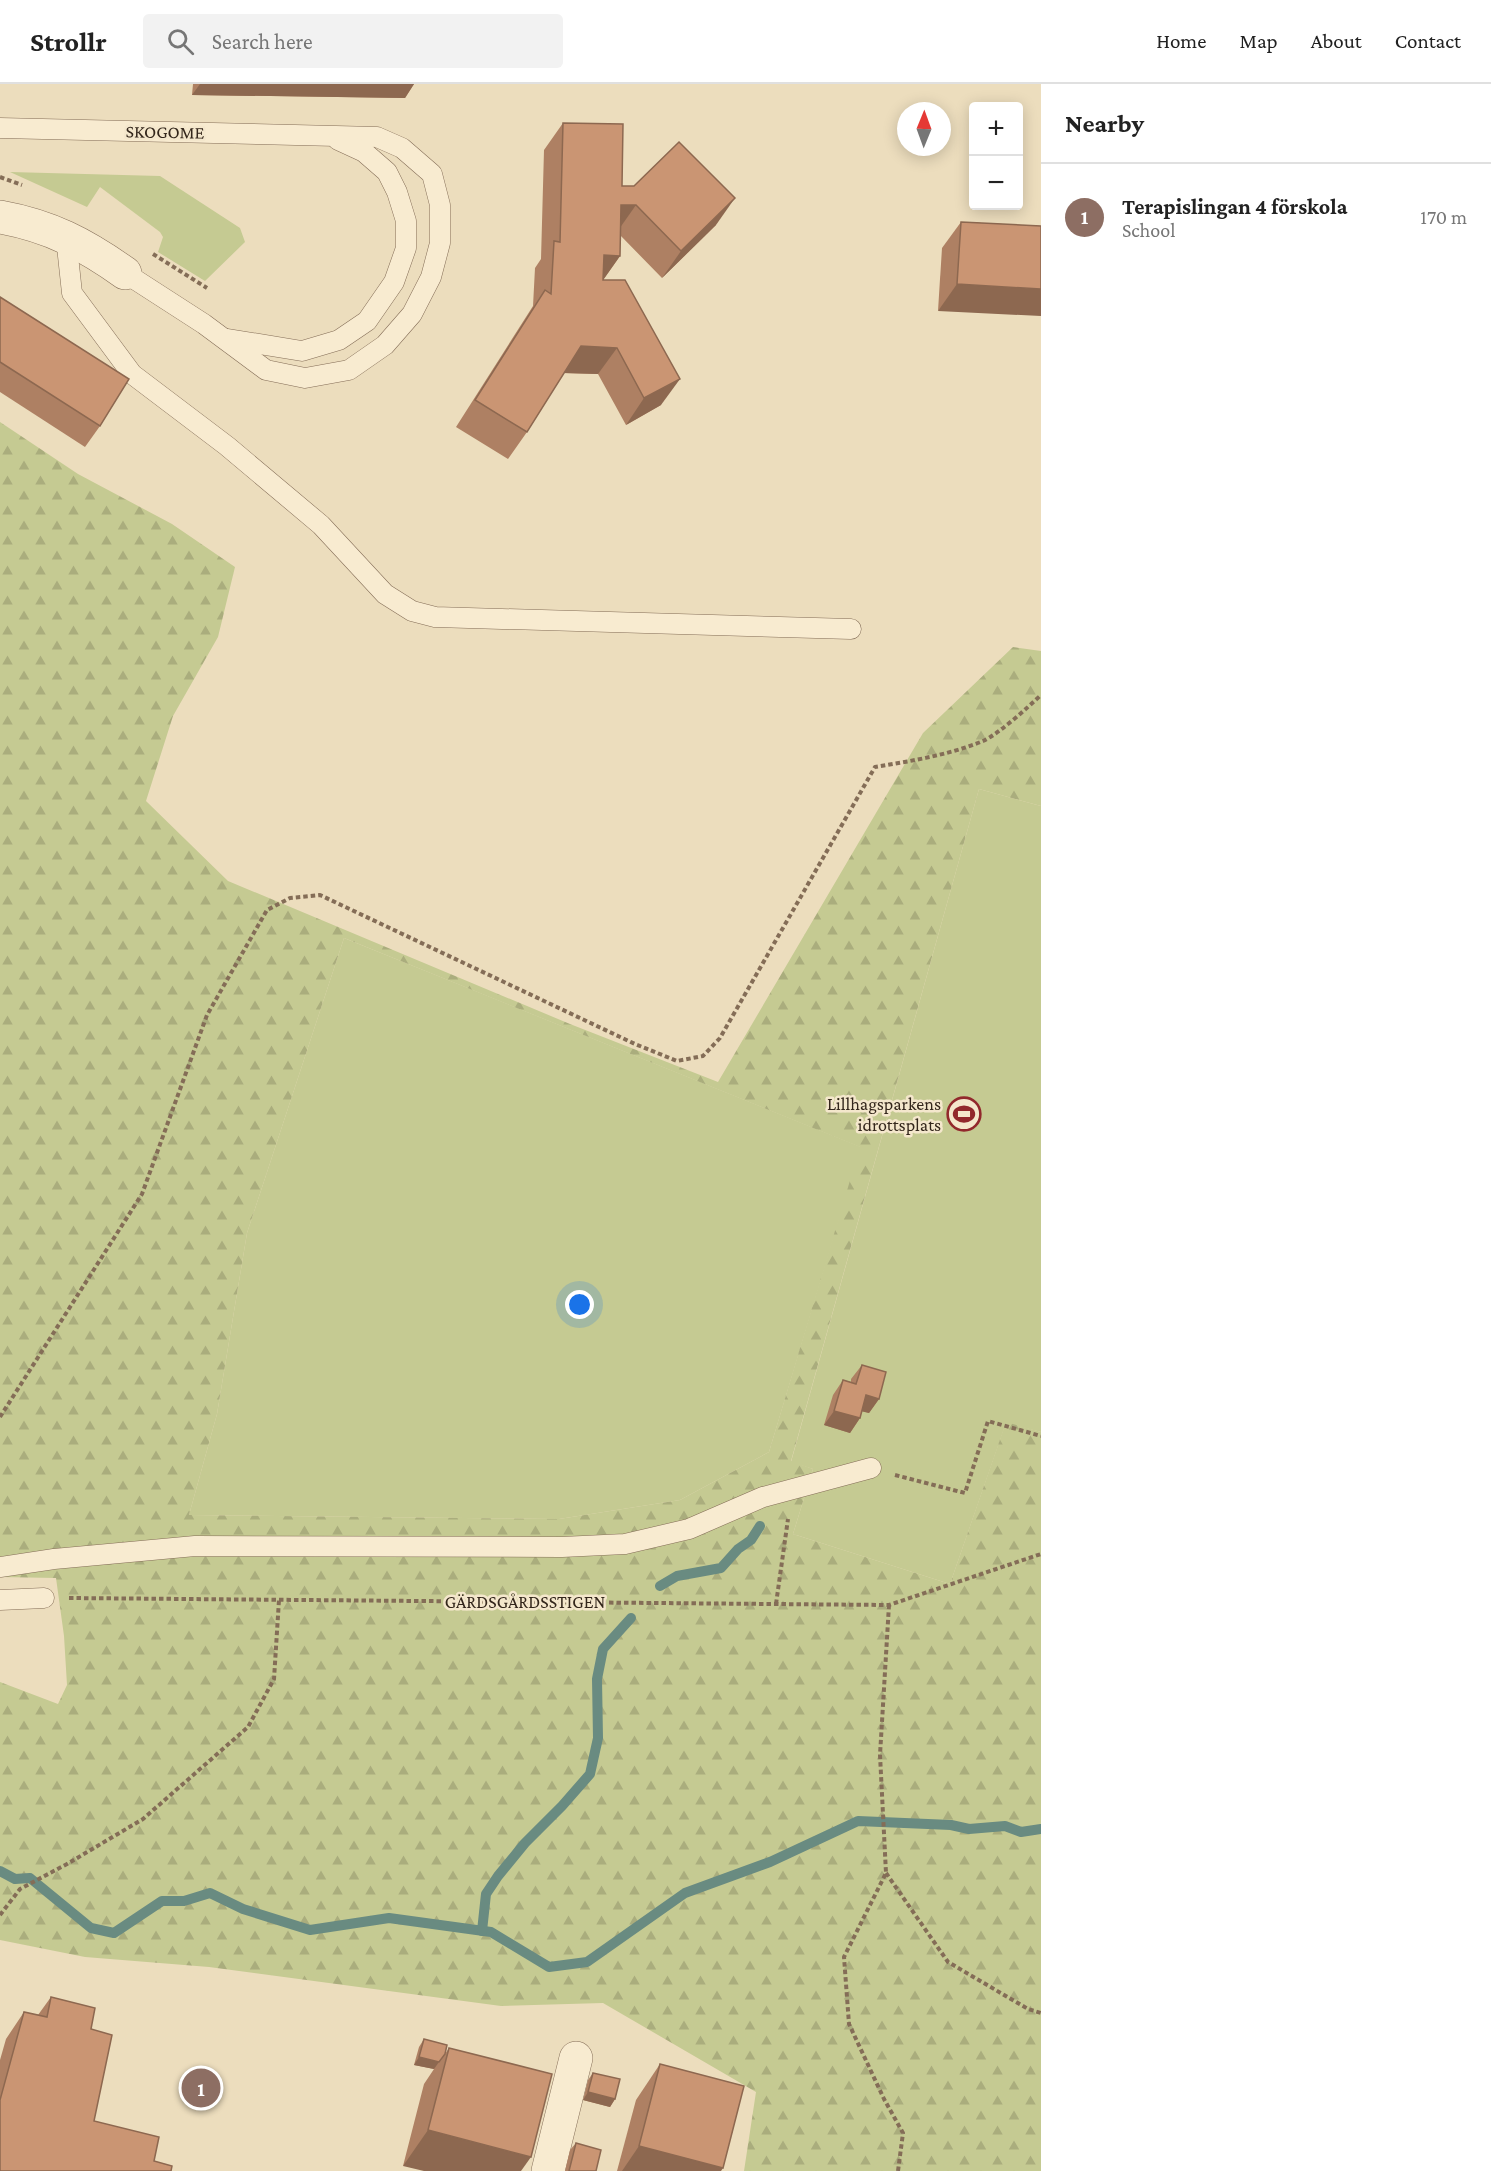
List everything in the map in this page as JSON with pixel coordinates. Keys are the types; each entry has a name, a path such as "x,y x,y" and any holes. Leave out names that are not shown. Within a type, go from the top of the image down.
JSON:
{"street":[{"name":"SKOGOME","path":"0,217 31,222 66,237 125,273"},
{"path":"548,2171 576,2058"}],"lane":[{"name":"SKOGOME","path":"0,128 377,137 402,148 432,174 440,205 440,243 431,277 412,314 385,345 349,370 305,378 266,370 223,338 125,273"},
{"name":"SKOGOME","path":"223,338 303,351 339,340 367,321 394,282 406,248 406,220 397,192 387,172 364,152 329,136"},
{"path":"66,237 72,293 132,374 227,446 321,525 385,594 412,611 435,617 851,629"},
{"path":"0,1567 54,1559 195,1546 562,1547 625,1544 689,1529 763,1497 871,1468"},
{"path":"0,1600 44,1598"}],"path":[{"path":"0,1417 142,1194 207,1015 267,910 290,898 320,895 666,1057 677,1061 703,1056 720,1038 875,767 928,758 985,740 1026,710 1041,695"},
{"path":"871,1468 965,1493 988,1421 1041,1436"},
{"path":"776,1604 792,1489"},
{"name":"GÄRDSGÅRDSSTIGEN","path":"44,1598 889,1605 1041,1554"},
{"path":"0,1915 20,1889 143,1819 248,1727 274,1679 279,1600"},
{"path":"889,1605 880,1755 886,1873 844,1957 849,2024 884,2099 903,2133 898,2171"},
{"path":"886,1873 948,1962 1028,2009 1041,2013"}],"green space":[{"path":"10,172 160,176 240,228 245,242 205,281 158,252 163,237 160,232 100,187 87,207"},
{"path":"0,422 78,474 172,524 235,567 218,637 173,716 146,801 228,881 570,1024 718,1082 923,733 1013,647 1041,651 1041,806 979,789 791,1461 813,1469 793,1534 950,1584 1006,1422 1041,1432 1041,2171 744,2171 756,2092 603,2003 501,2006 209,1967 85,1957 0,1940 0,1682 58,1704 67,1685 64,1636 56,1578 0,1577","holes":["344,938 860,1147 769,1452 680,1500 559,1519 189,1515 217,1414 247,1233"]},
{"name":"Lillhagsparkens idrottsplats","path":"979,789 1041,806 1041,1432 1006,1423 950,1584 793,1534 813,1469 791,1462"},
{"path":"344,938 861,1147 769,1452 680,1500 559,1519 189,1515 217,1414 247,1233"}],"building":[{"path":"563,123 623,124 622,186 634,186 679,142 735,198 681,251 636,205 621,205 620,256 604,255 603,280 625,280 680,379 644,398 617,348 581,346 527,432 475,400 545,290 551,294 554,241 560,242"},
{"path":"961,222 1041,226 1041,289 957,284"},
{"path":"0,297 129,379 100,426 0,362"},
{"path":"862,1365 886,1372 879,1399 866,1395 860,1418 834,1411 843,1380 856,1384"},
{"path":"51,1997 95,2008 91,2029 112,2035 94,2121 159,2137 154,2161 172,2166 171,2171 0,2171 0,2100 24,2012 47,2017"},
{"path":"424,2039 447,2045 445,2054 439,2062 419,2057"},
{"path":"449,2048 552,2074 531,2157 428,2130"},
{"path":"660,2064 744,2086 723,2168 639,2146"},
{"path":"593,2073 620,2079 615,2099 588,2092"},
{"path":"576,2143 601,2150 596,2171 569,2171"}],"waterway":[{"path":"660,1586 677,1576 721,1568 738,1549 751,1540 760,1526"},
{"path":"482,1931 486,1894 498,1876 525,1843 590,1774 598,1738 597,1679 603,1649 631,1618"},
{"path":"0,1871 15,1879 30,1878 91,1928 114,1933 162,1901 184,1901 210,1893 243,1909 310,1930 389,1918 491,1932 549,1967 587,1962 685,1893 770,1862 858,1821 951,1825 969,1829 1005,1826 1021,1832 1041,1829"}],"place":[{"name":"Lillhagsparkens idrottsplats","path":"964,1114"},
{"name":"Terapislingan 4 förskola","path":"201,2088"}]}
